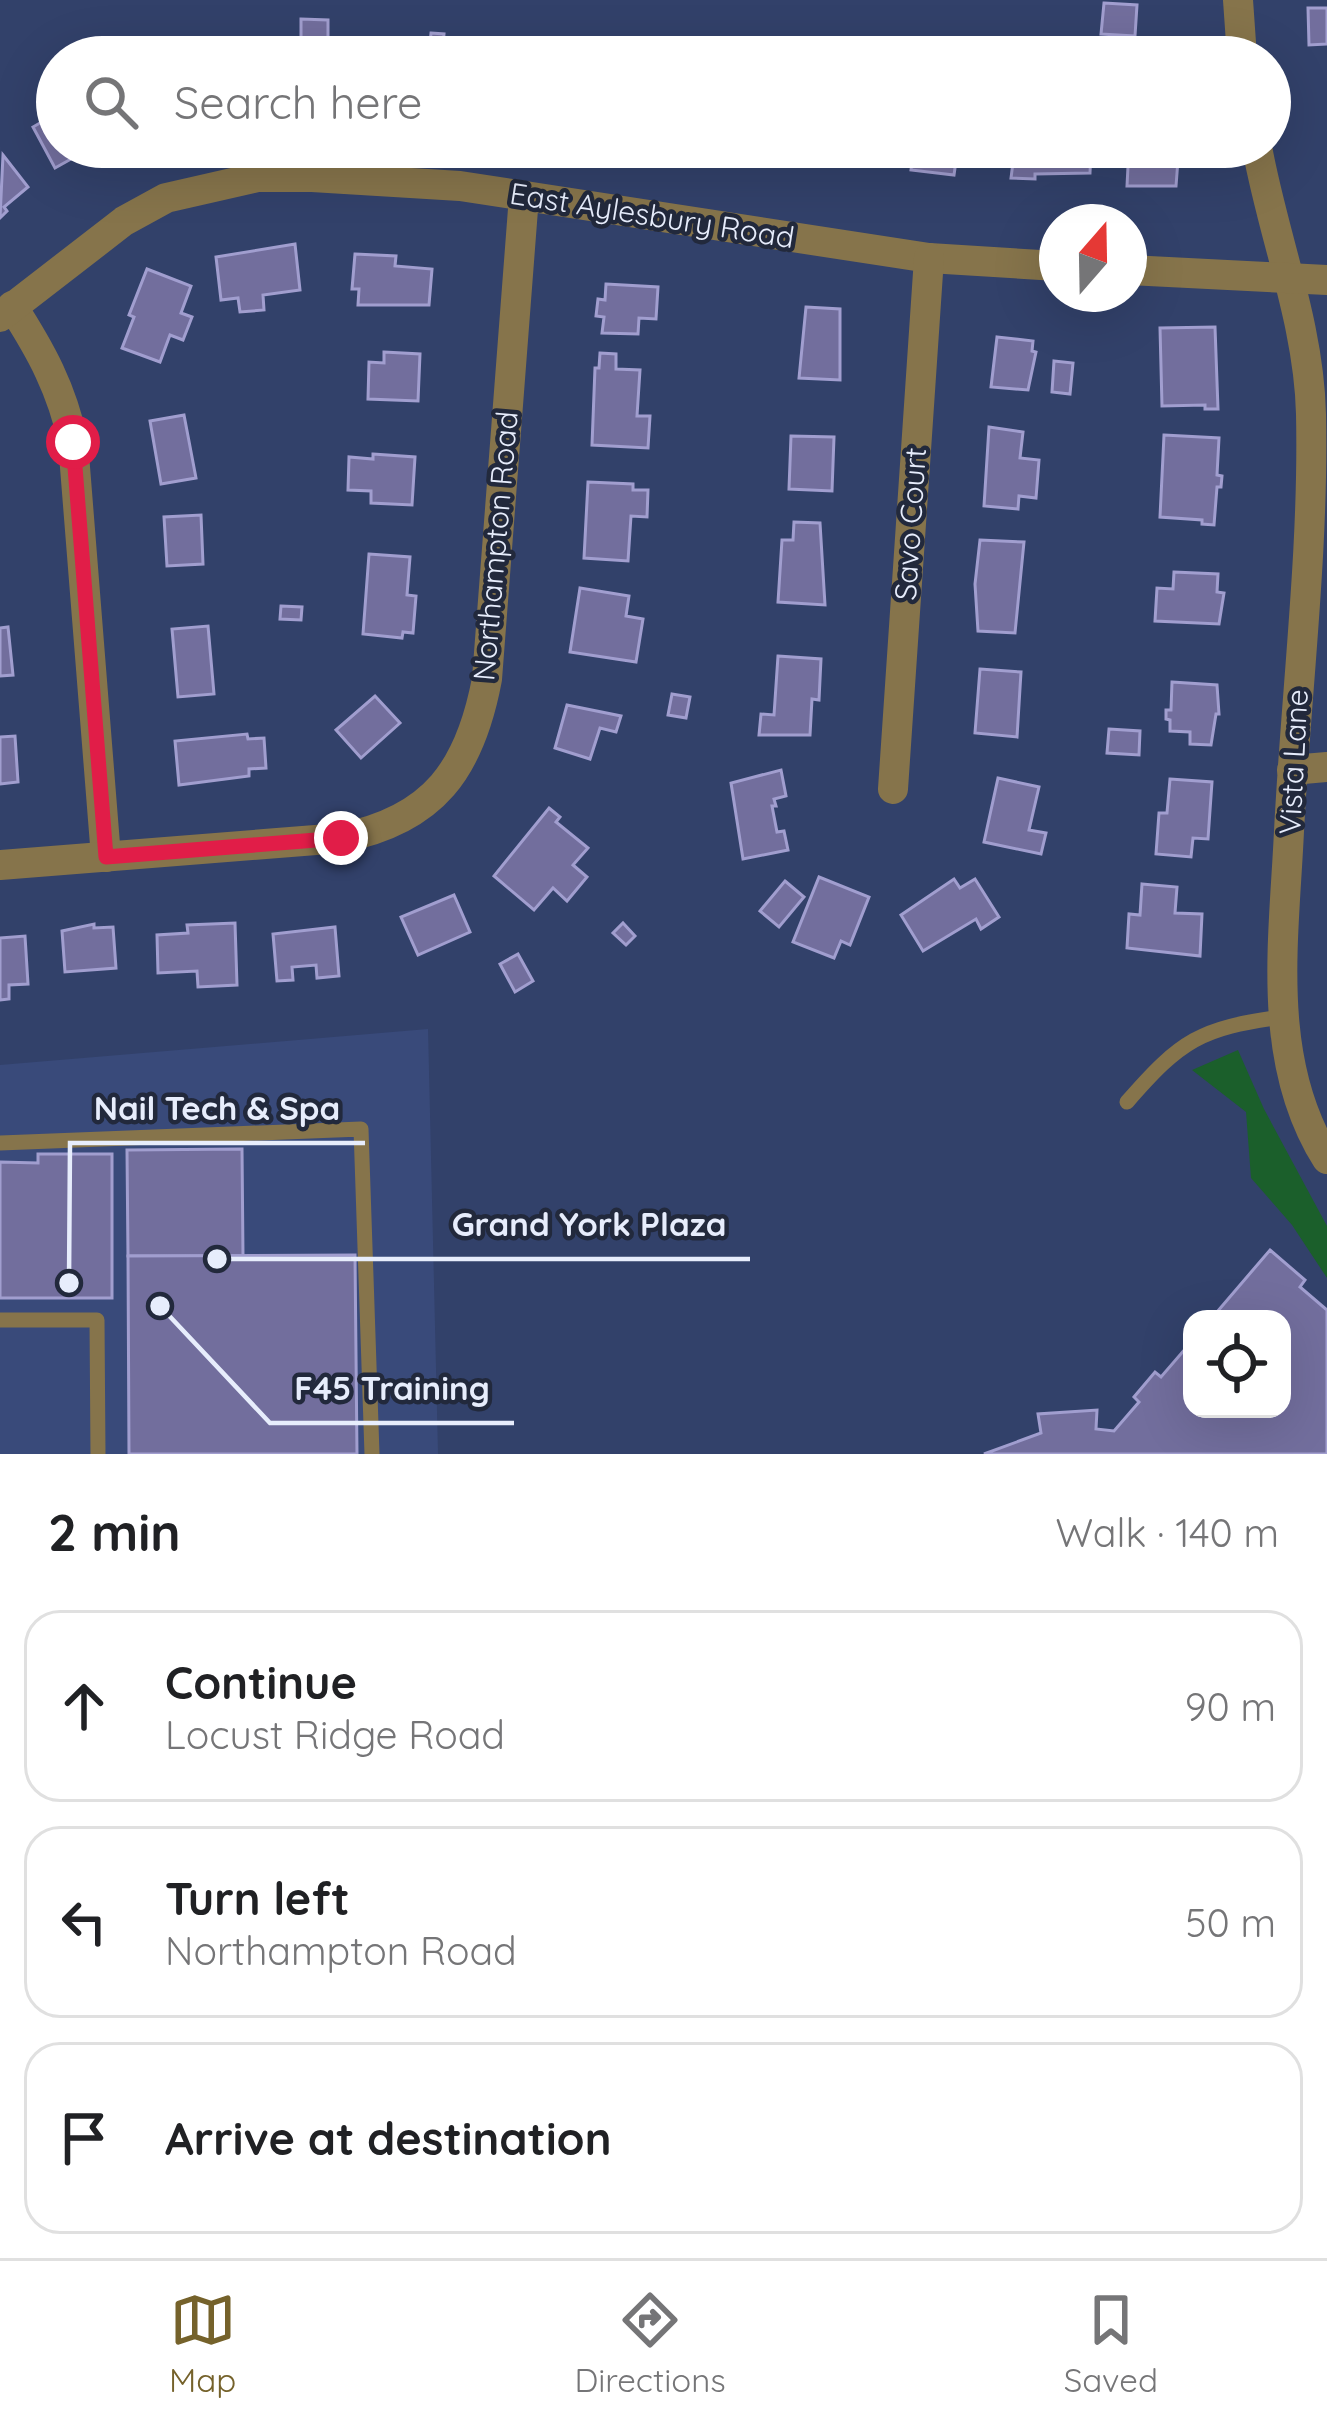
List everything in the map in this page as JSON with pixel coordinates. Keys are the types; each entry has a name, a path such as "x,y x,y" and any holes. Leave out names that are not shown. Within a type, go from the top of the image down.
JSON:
{"street":[{"path":"1238,0 1241,36"},
{"name":"Vista Lane","path":"1263,168 1305,353 1311,407 1312,473 1292,770 1282,1017 1293,1077 1327,1159"},
{"name":"East Aylesbury Road","path":"6,312 124,221 166,199 258,177 460,186 929,258 1039,265"},
{"name":"Northampton Road","path":"0,865 341,838 376,831 409,815 441,790 464,758 480,718 487,679 524,196"},
{"name":"Savo Court","path":"893,789 929,258"},
{"path":"1147,271 1327,280"},
{"path":"6,312 46,358 64,399 73,442 106,857"},
{"path":"1292,770 1327,767"}],"lane":[{"path":"1127,1102 1179,1047 1202,1034 1282,1017"},
{"path":"0,1143 361,1129 372,1454"},
{"path":"0,1320 97,1320 98,1454"}],"shaded area":[{"path":"428,1029 438,1454 0,1454 0,1065"}],"green space":[{"path":"1238,1050 1327,1226 1327,1278 1292,1225 1251,1178 1246,1112 1192,1070"}],"building":[{"path":"1104,3 1137,5 1135,36 1101,34"},
{"path":"1308,8 1327,8 1327,44 1309,45"},
{"path":"301,19 328,20 328,36 301,36"},
{"path":"3,155 28,187 4,207 7,211 0,218"},
{"path":"911,168 955,168 954,175"},
{"path":"1012,168 1090,168 1090,173 1011,178"},
{"path":"1128,168 1177,168 1176,186 1127,186"},
{"path":"295,244 300,290 263,295 264,310 240,312 238,298 221,300 216,257"},
{"path":"355,254 396,256 395,266 432,269 429,305 358,305 359,289 352,289"},
{"path":"147,269 191,286 181,313 192,317 183,340 170,335 160,362 122,348"},
{"path":"606,284 658,287 656,319 639,318 638,334 602,333 604,317 596,316 598,299 605,300"},
{"path":"806,307 840,309 840,380 799,378"},
{"path":"1215,327 1218,409 1162,406 1160,328"},
{"path":"997,337 1033,341 1036,352 1028,390 991,387"},
{"path":"384,352 420,354 418,401 368,399 369,362 384,363"},
{"path":"600,353 616,354 616,369 640,370 637,416 650,416 648,448 592,445 595,368 599,368"},
{"path":"1054,361 1073,363 1070,394 1052,392"},
{"path":"184,415 196,478 161,484 150,421"},
{"path":"989,427 1023,432 1020,458 1039,460 1036,498 1019,496 1018,509 984,506"},
{"path":"1164,435 1219,438 1217,475 1222,476 1214,525 1160,517"},
{"path":"791,436 834,437 832,491 789,489"},
{"path":"373,454 415,457 412,505 371,503 371,491 348,490 349,457 373,459"},
{"path":"588,482 633,484 633,490 648,490 647,517 631,516 628,561 584,558"},
{"path":"201,515 203,564 167,566 164,517"},
{"path":"794,522 820,523 825,605 778,602 782,540 793,540"},
{"path":"980,540 1024,542 1015,633 978,631 975,584"},
{"path":"369,554 410,557 407,595 416,596 413,633 403,632 402,638 363,634"},
{"path":"1174,572 1218,574 1217,592 1224,593 1219,624 1155,621 1157,588 1173,589"},
{"path":"580,588 629,596 626,616 643,619 636,662 570,652"},
{"path":"281,606 302,607 301,620 280,619"},
{"path":"208,626 214,694 178,697 172,629"},
{"path":"8,627 13,675 0,676 0,628"},
{"path":"778,656 821,659 819,700 812,699 810,735 759,735 761,714 774,715"},
{"path":"980,669 1021,672 1017,737 975,733"},
{"path":"1172,682 1217,685 1219,714 1211,745 1190,744 1190,732 1170,731 1166,710 1171,710"},
{"path":"672,694 690,697 686,718 668,715"},
{"path":"375,696 400,723 361,758 336,730"},
{"path":"567,705 621,716 616,732 600,728 590,759 555,748"},
{"path":"1109,729 1140,731 1139,755 1107,753"},
{"path":"247,734 248,739 264,738 266,768 249,769 249,776 179,785 175,741"},
{"path":"15,736 18,782 0,784 0,737"},
{"path":"781,770 786,796 774,799 776,806 772,806 777,832 784,831 788,850 743,859 731,783"},
{"path":"998,778 1039,787 1029,830 1046,833 1041,854 984,842"},
{"path":"1170,779 1212,782 1208,839 1193,838 1191,857 1156,854 1159,813 1167,813"},
{"path":"549,808 560,817 556,822 588,848 573,865 587,877 567,901 553,888 534,910 494,876"},
{"path":"819,877 869,897 850,945 841,941 834,958 793,942"},
{"path":"954,879 960,888 975,879 999,917 981,929 976,919 923,951 901,915"},
{"path":"785,881 804,897 779,927 760,911"},
{"path":"1142,884 1177,887 1175,913 1202,914 1200,956 1127,948 1129,914 1140,915"},
{"path":"454,895 470,932 418,955 401,917"},
{"path":"235,923 237,985 198,987 197,971 158,973 157,935 188,933 187,925"},
{"path":"623,923 635,936 626,945 613,933"},
{"path":"94,924 94,928 113,927 116,968 65,972 62,931"},
{"path":"335,927 339,976 317,978 316,965 292,967 293,980 277,981 273,934"},
{"path":"25,936 28,984 9,985 9,999 0,1000 0,938"},
{"path":"518,954 533,981 515,992 500,964"},
{"path":"242,1149 243,1256 128,1256 127,1150"},
{"path":"38,1154 112,1154 112,1298 0,1298 0,1162 38,1163"},
{"path":"1270,1250 1305,1280 1300,1287 1327,1310 1327,1454 984,1454 1041,1433 1038,1414 1097,1410 1096,1429 1114,1431 1139,1402 1134,1397 1155,1372 1161,1377 1183,1351 1183,1418 1291,1418 1291,1310 1219,1310"},
{"path":"355,1255 357,1454 129,1454 128,1256"}],"place":[{"name":"Grand York Plaza","path":"217,1259"},
{"name":"Nail Tech & Spa","path":"69,1283"},
{"name":"F45 Training","path":"160,1306"}],"route":[{"path":"73,442 106,857 341,838"}]}
